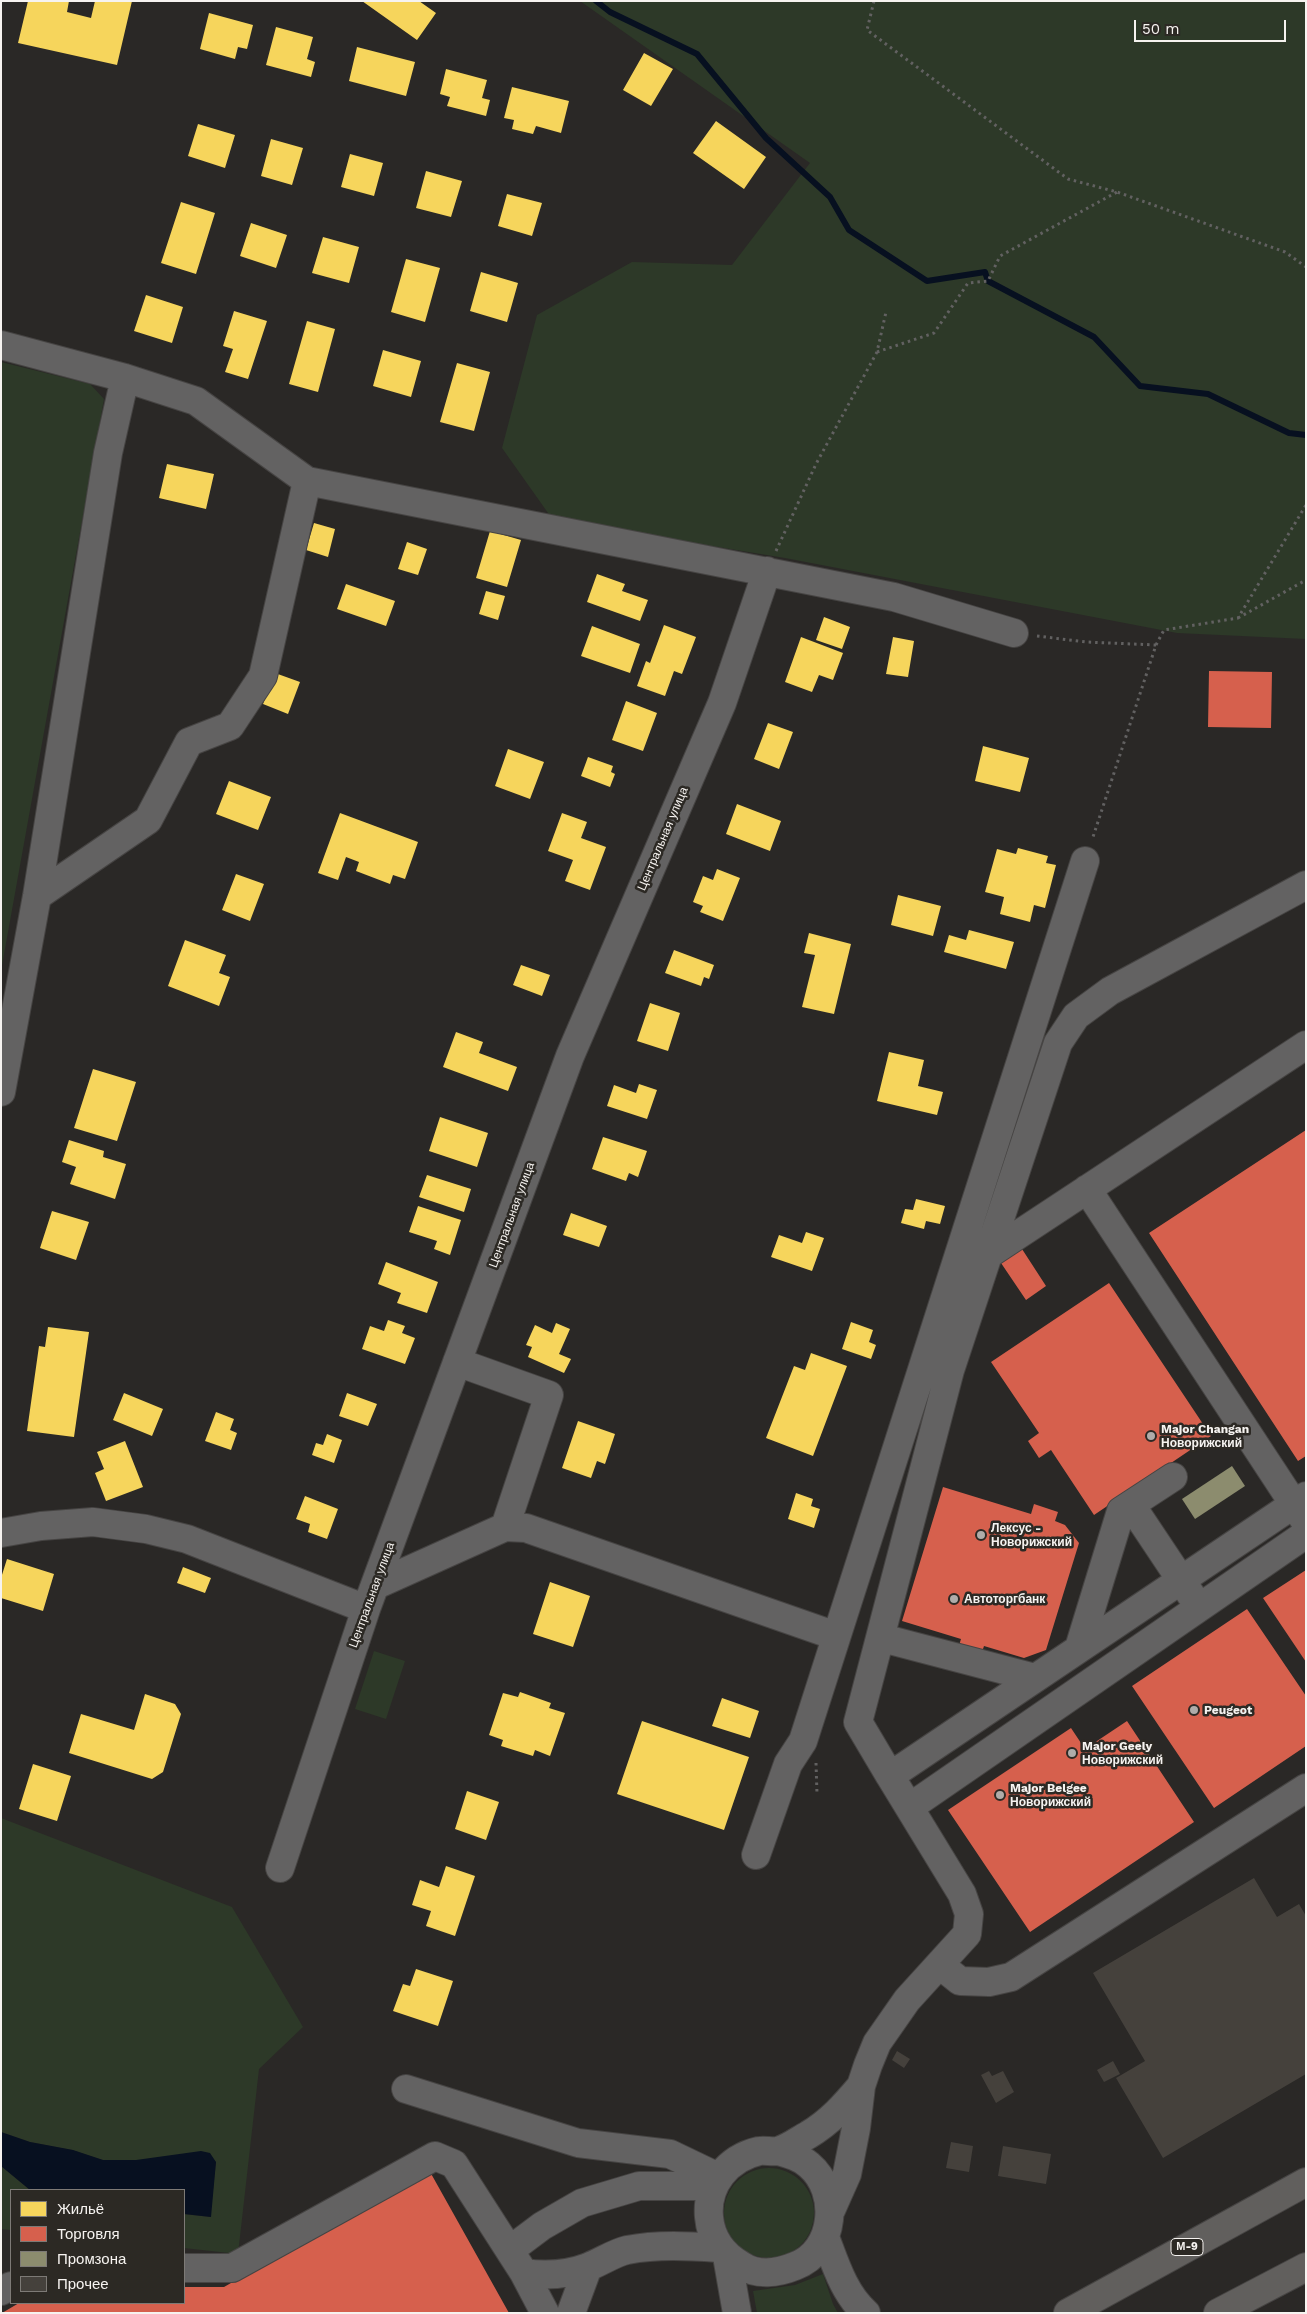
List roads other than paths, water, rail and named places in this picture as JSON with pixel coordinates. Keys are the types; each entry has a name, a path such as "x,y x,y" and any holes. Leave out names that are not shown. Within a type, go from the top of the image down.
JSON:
{"highway":[{"name":"М-9","path":"1068,2313 1306,2182"},
{"path":"1218,2313 1306,2267"}],"street":[{"path":"1,345 125,378 196,401 307,481 767,570 894,597 1014,633"},
{"path":"1,1092 37,896 108,453 125,378"},
{"path":"37,896 148,820 189,742 230,726 263,676 307,481"},
{"name":"Центральная улица","path":"280,1868 371,1597 570,1056 722,703 767,570"},
{"path":"756,1856 788,1764 802,1741 1086,861"},
{"path":"524,2273 543,2275 563,2274 588,2267 625,2250 658,2246 723,2252 743,2267 762,2272 781,2272 799,2265 814,2253 825,2236 830,2210 847,2174 856,2128 861,2086 877,2043 907,2000 967,1934 969,1914 962,1894 858,1722 882,1638 950,1370 1058,1043 1076,1016 1110,991 1306,885"},
{"path":"989,1254 1306,1045"},
{"path":"890,1776 1181,1580 1302,1507 1086,1189"},
{"path":"457,1362 549,1394 505,1527"},
{"path":"1079,1648 1121,1511 1173,1477"},
{"path":"1131,1505 1200,1607"},
{"path":"1,1533 41,1526 93,1522 146,1529 187,1539 371,1597 505,1527 526,1528 836,1636"},
{"path":"910,1807 1306,1534"},
{"path":"882,1638 1035,1678"},
{"path":"940,1965 960,1981 989,1982 1011,1977 1306,1788"},
{"path":"778,2151 810,2134 839,2112 861,2086"},
{"path":"406,2089 578,2143 670,2154 716,2182"},
{"path":"736,2313 723,2252 710,2228 708,2206 716,2182 730,2165 744,2156 761,2151 778,2151 794,2156 809,2165 820,2178 828,2193 830,2210"},
{"path":"185,2268 232,2268 435,2156 454,2164 510,2250 545,2313"},
{"path":"510,2250 542,2226 582,2203 639,2186 716,2182"},
{"path":"825,2236 837,2268 854,2303 866,2313"},
{"path":"571,2313 588,2267"}],"water":[{"path":"1,2132 30,2142 73,2150 103,2160 136,2160 201,2151 210,2153 216,2162 211,2217 185,2214 185,2189 29,2189 1,2166"}],"waterway":[{"path":"596,1 610,12 697,54 766,138 830,197 849,230 927,281 985,272 988,281 1094,337 1140,386 1208,394 1289,433 1306,435"}],"place":[{"name":"Major Changan Новорижский","path":"1151,1436"},
{"name":"Лексус - Новорижский","path":"981,1535"},
{"name":"Автоторгбанк","path":"954,1599"},
{"name":"Peugeot","path":"1194,1710"},
{"name":"Major Geely Новорижский","path":"1072,1753"},
{"name":"Major Belgee Новорижский","path":"1000,1795"}]}
